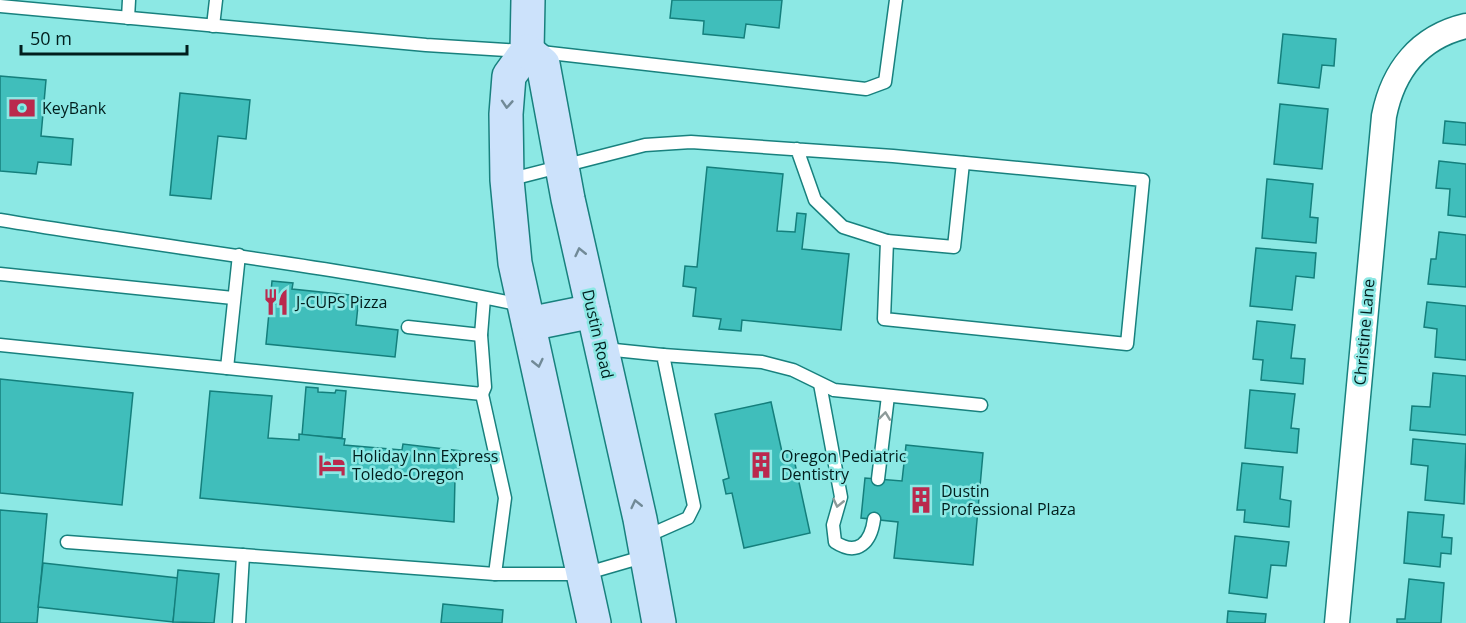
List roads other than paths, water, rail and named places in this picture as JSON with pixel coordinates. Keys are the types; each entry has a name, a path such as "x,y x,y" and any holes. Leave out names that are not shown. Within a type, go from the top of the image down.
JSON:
{"street":[{"path":"528,0 527,51 509,76 507,180 515,263 594,623"},
{"name":"Christine Lane","path":"1336,623 1383,116 1396,76 1418,51 1444,34 1466,26"},
{"name":"Dustin Road","path":"527,51 543,64 562,168 645,547 659,623"},
{"path":"527,315 593,310"}],"lane":[{"path":"128,18 129,0"},
{"path":"213,26 216,0"},
{"path":"0,6 426,45 527,51 866,89 885,82 896,0"},
{"path":"507,180 562,168 645,145 691,141 1143,180 1127,344 884,319 887,241"},
{"path":"797,149 815,200 843,226 887,241 954,247 963,163"},
{"path":"0,220 239,255 484,297 527,315"},
{"path":"226,368 239,255"},
{"path":"0,274 233,298"},
{"path":"484,297 480,335 485,374 482,394 505,498 495,574"},
{"path":"408,327 480,335"},
{"path":"0,345 482,394"},
{"path":"602,349 762,362 793,370 834,390 981,405"},
{"path":"67,542 495,574 584,574 645,547 688,518 694,506 663,355"},
{"path":"819,384 841,497 833,525 835,542 843,547 859,548 866,544 872,532 874,519"},
{"path":"878,479 888,396"},
{"path":"239,623 243,555"}],"place":[{"name":"KeyBank","path":"22,108"},
{"name":"J-CUPS Pizza","path":"276,302"},
{"name":"Holiday Inn Express Toledo-Oregon","path":"332,465"},
{"name":"Oregon Pediatric Dentistry","path":"761,465"},
{"name":"Dustin Professional Plaza","path":"921,500"}]}
